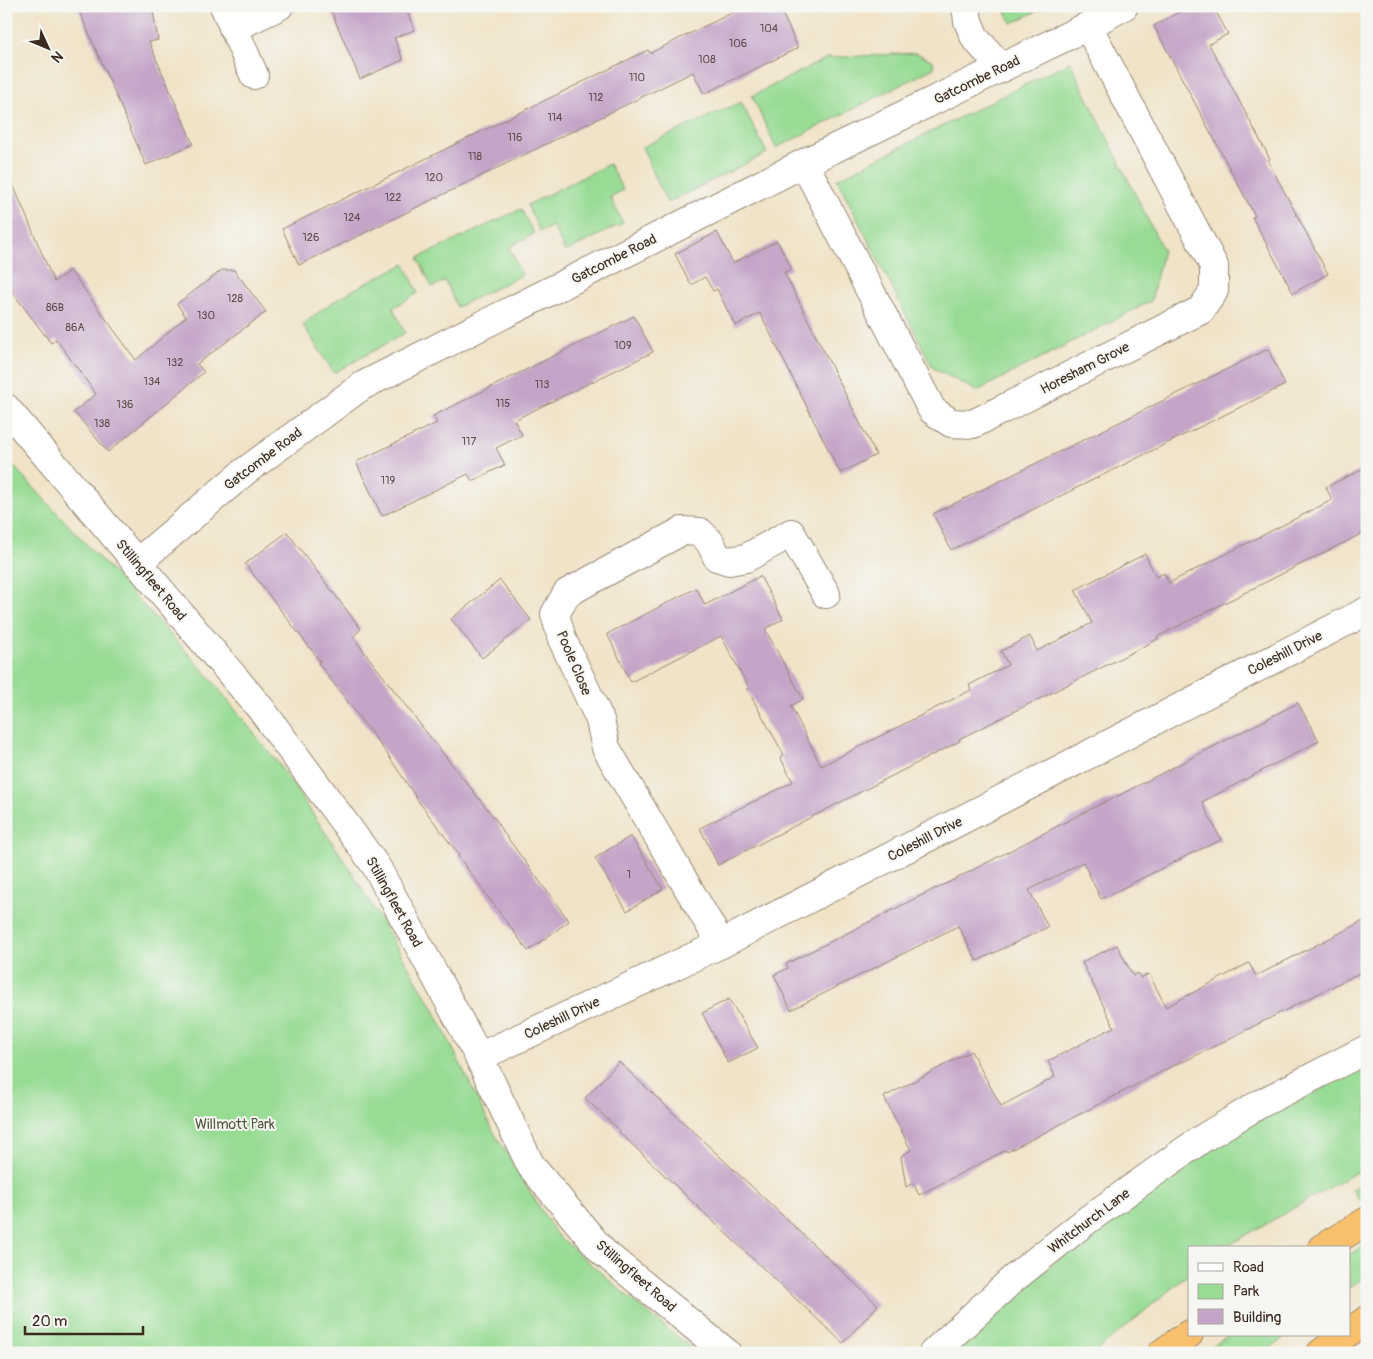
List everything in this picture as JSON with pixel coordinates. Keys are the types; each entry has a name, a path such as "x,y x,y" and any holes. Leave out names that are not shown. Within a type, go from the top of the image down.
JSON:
{"highway":[{"path":"1325,1246 1367,1221"},
{"path":"1350,1331 1367,1320"},
{"path":"1162,1353 1188,1335"},
{"path":"1321,1353 1344,1336"}],"street":[{"path":"254,75 229,17 279,6"},
{"path":"966,6 968,21 975,38 1002,68"},
{"name":"Gatcombe Road","path":"137,563 244,472 362,386 804,163 1088,26 1124,6"},
{"name":"Horesham Grove","path":"804,163 932,410 951,423 973,424 1201,310 1214,291 1214,266 1088,26"},
{"name":"Stillingfleet Road","path":"6,408 261,708 376,866 479,1057 531,1166 603,1252 727,1353"},
{"name":"Poole Close","path":"721,944 606,748 600,720 562,639 555,614 567,593 682,532 700,532 710,542 717,557 729,561 746,558 791,533 826,594"},
{"name":"Coleshill Drive","path":"479,1057 721,944 1367,610"},
{"name":"Whitchurch Lane","path":"933,1353 1013,1279 1086,1221 1200,1140 1258,1105 1367,1049"}],"green space":[{"path":"1002,6 1049,6 1012,23"},
{"path":"916,53 933,61 934,68 776,148 752,96 827,58"},
{"path":"1070,62 1163,250 1151,301 977,391 933,368 837,179"},
{"path":"741,102 767,153 667,203 642,147"},
{"path":"609,164 623,190 610,197 623,223 565,252 553,226 540,232 527,205"},
{"path":"521,209 534,234 509,247 522,275 457,307 445,281 432,287 418,258"},
{"path":"405,264 418,293 393,308 405,333 334,373 303,325 339,298"},
{"name":"Willmott Park","path":"6,458 205,672 278,763 349,867 432,1006 493,1131 556,1234 645,1311 698,1353 6,1353"},
{"path":"1367,1066 1367,1166 1227,1246 1188,1246 1188,1275 1094,1353 956,1353 988,1320 1105,1219 1208,1147"},
{"path":"1367,1181 1367,1195 1359,1200 1352,1189"},
{"path":"1367,1243 1367,1275 1350,1287 1350,1254"},
{"path":"1228,1336 1286,1336 1264,1353 1202,1353"}],"building":[{"path":"77,6 152,6 158,40 149,42 193,144 146,165"},
{"path":"329,6 405,6 414,30 394,38 403,60 360,79"},
{"path":"746,6 779,6 798,48 704,94 693,72 299,265 282,229 648,50 650,53"},
{"path":"1190,6 1213,6 1228,34 1209,44 1328,274 1293,293 1252,217 1255,216 1154,26"},
{"path":"6,168 54,282 70,270 136,360 186,317 177,304 222,270 234,270 266,312 197,364 204,372 108,452 74,412 96,394 56,339 51,343 6,284"},
{"path":"717,232 733,263 777,241 792,269 784,272 876,455 840,473 760,313 735,326 717,289 713,291 705,277 691,285 675,254"},
{"path":"634,316 653,352 514,420 522,435 496,448 505,465 472,481 468,474 382,516 356,462 437,423 433,416"},
{"path":"1268,349 1285,385 951,550 933,514"},
{"path":"1367,467 1367,531 1157,637 1158,639 959,739 960,741 718,865 700,828 793,782 780,757 784,755 747,689 749,688 721,636 631,682 607,634 696,588 705,605 760,576 783,619 765,629 803,699 791,706 821,766 971,690 969,685 1008,665 1001,651 1030,636 1037,651 1092,623 1075,590 1145,554 1156,577 1164,573 1169,583 1332,500 1326,487"},
{"path":"287,532 361,629 353,637 499,824 569,921 528,951 419,802 388,755 318,663 320,661 245,564"},
{"path":"500,580 531,620 482,658 451,619"},
{"path":"1298,703 1319,741 1202,802 1221,840 1101,899 1083,862 1029,890 1048,927 977,961 958,926 791,1010 774,975 788,968 786,964"},
{"path":"631,836 663,889 627,911 595,858"},
{"path":"1367,919 1367,969 919,1195 913,1183 906,1187 901,1156 911,1150 884,1097 971,1051 1001,1106 1055,1077 1048,1061 1114,1027 1082,962 1117,945 1133,976 1138,973 1140,978 1149,974 1166,1007 1249,963 1256,976"},
{"path":"729,999 758,1048 728,1063 702,1013"},
{"path":"619,1062 878,1305 843,1343 585,1098"}]}
